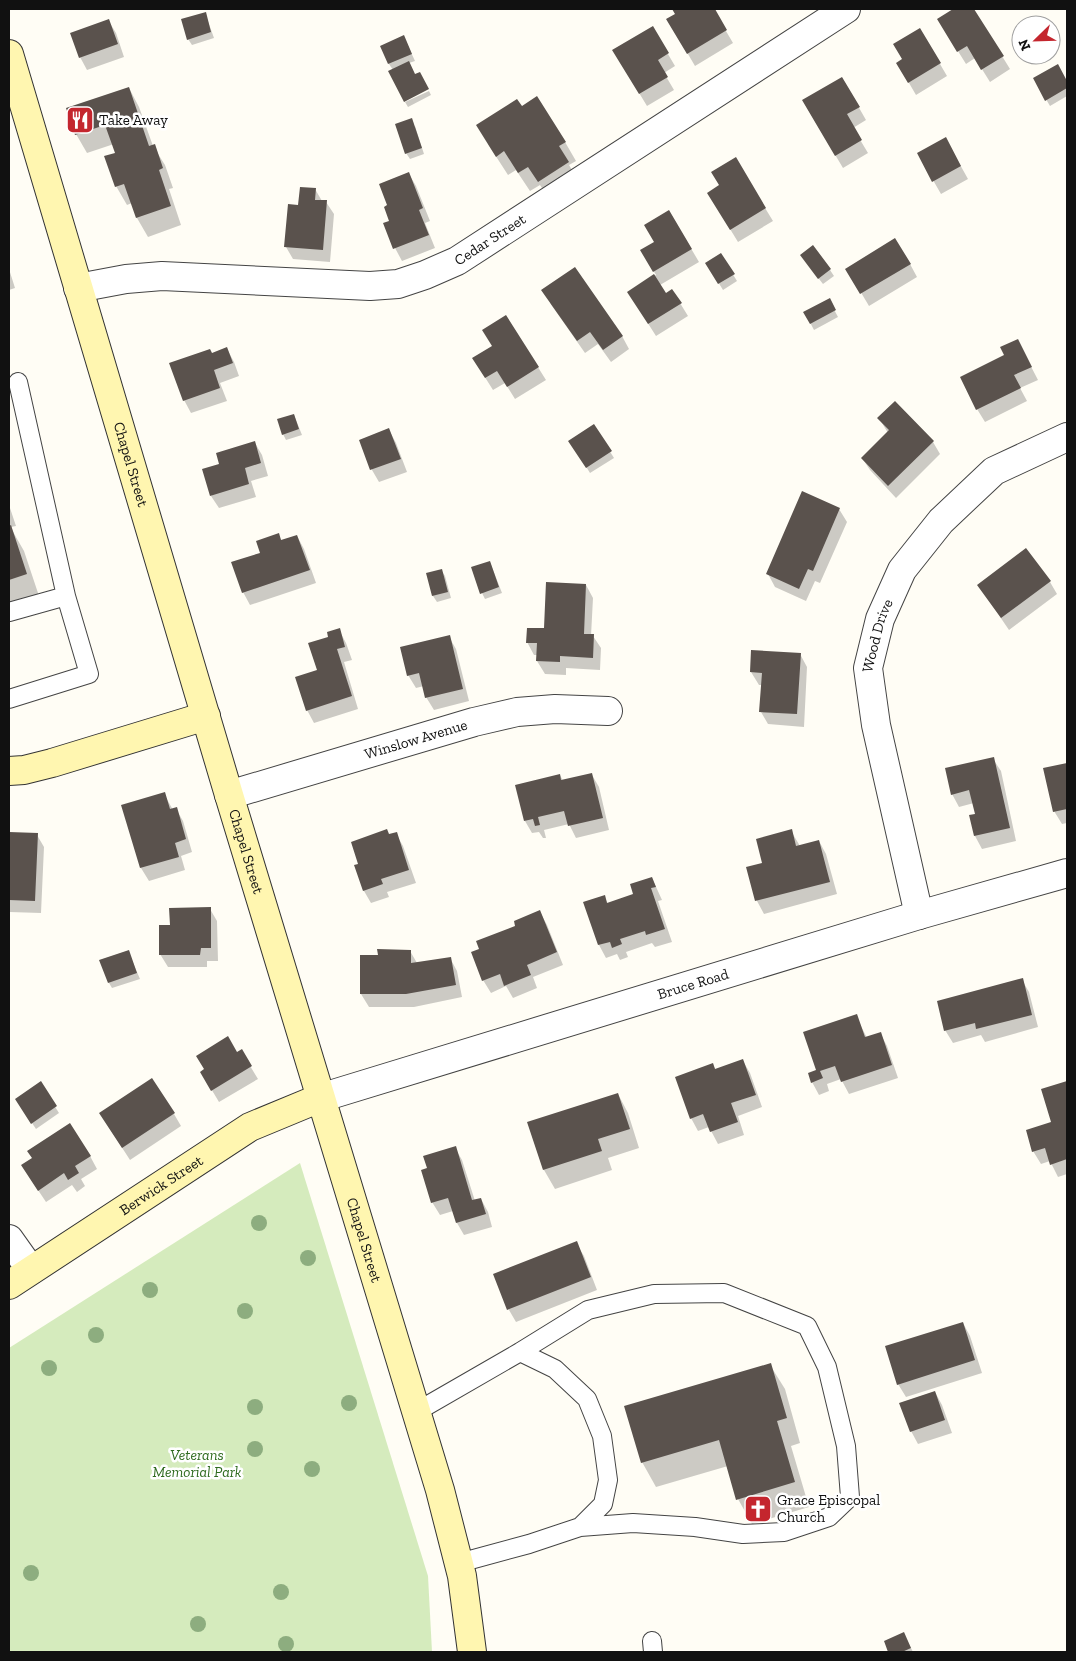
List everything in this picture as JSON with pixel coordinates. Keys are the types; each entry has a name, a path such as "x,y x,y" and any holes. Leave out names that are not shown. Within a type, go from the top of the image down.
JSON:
{"main road":[{"name":"Chapel Street","path":"9,54 229,795 442,1498 459,1563 472,1652"},
{"path":"9,771 24,770 52,763 206,716"},
{"name":"Berwick Street","path":"9,1285 250,1127 320,1098"}],"street":[{"name":"Cedar Street","path":"78,288 126,279 162,276 370,286 398,284 425,275 457,261 581,182 842,9"},
{"name":"Wood Drive","path":"919,915 876,725 868,668 880,619 902,570 941,522 994,471 1067,437"},
{"name":"Winslow Avenue","path":"229,795 474,722 517,712 554,708 608,712"},
{"name":"Bruce Road","path":"320,1098 919,915 1067,872"},
{"path":"9,1239 31,1270"}],"lane":[{"path":"9,699 89,674 66,596 18,382"},
{"path":"9,612 66,596"},
{"path":"416,1412 588,1310 654,1294 724,1293 807,1326 827,1367 846,1446 850,1497 830,1517 784,1532 743,1534 696,1527 633,1523 580,1527 529,1544 459,1563"},
{"path":"520,1352 555,1369 587,1399 602,1436 608,1480 603,1504 580,1527"}],"green space":[{"name":"Veterans Memorial Park","path":"300,1163 428,1576 432,1652 9,1652 9,1348"}],"building":[{"path":"672,9 715,9 727,30 687,54 666,19 675,14"},
{"path":"953,9 974,9 1004,56 981,70 967,46 957,52 937,19"},
{"path":"206,12 211,32 187,40 181,19"},
{"path":"109,19 118,44 79,58 70,33"},
{"path":"653,26 669,53 658,60 668,77 639,94 612,50"},
{"path":"920,28 941,63 908,83 896,63 902,59 893,44"},
{"path":"404,35 412,54 388,64 380,46"},
{"path":"409,61 415,74 420,72 429,89 404,102 388,71"},
{"path":"1059,65 1067,81 1067,88 1045,101 1033,78"},
{"path":"842,77 860,107 847,114 862,140 835,156 802,100"},
{"path":"129,87 149,146 155,144 163,168 159,170 171,206 136,218 124,184 115,187 104,156 115,153 105,125 75,135 66,108"},
{"path":"537,96 566,142 559,146 569,162 538,182 528,167 518,173 504,151 496,157 476,125 517,99 522,106"},
{"path":"412,118 422,148 405,154 395,124"},
{"path":"946,137 961,166 932,182 917,153"},
{"path":"736,157 766,208 730,230 707,193 719,185 711,172"},
{"path":"409,172 423,208 419,210 429,235 393,249 383,223 389,221 384,207 387,205 379,184"},
{"path":"300,187 316,188 315,200 327,200 323,250 284,247 288,204 298,205"},
{"path":"669,210 692,249 653,272 640,250 654,242 644,225"},
{"path":"895,238 911,264 860,294 845,269"},
{"path":"813,245 831,269 818,279 800,255"},
{"path":"721,253 735,274 718,284 705,263"},
{"path":"575,267 623,336 603,350 590,332 577,341 541,290"},
{"path":"654,274 666,293 672,289 682,303 648,324 627,292"},
{"path":"830,298 836,310 810,324 803,312"},
{"path":"506,315 539,367 507,387 497,371 485,378 472,358 492,346 482,330"},
{"path":"1018,339 1032,367 1014,375 1021,388 976,410 960,377 1004,355 1000,347"},
{"path":"227,347 233,363 214,370 220,388 183,401 169,363 210,349 212,353"},
{"path":"895,401 934,441 888,486 861,458 889,430 877,418"},
{"path":"294,414 299,429 282,435 277,419"},
{"path":"594,424 612,451 586,468 568,441"},
{"path":"389,428 401,459 370,470 359,440"},
{"path":"255,441 261,463 245,468 249,484 210,496 202,469 219,464 216,453"},
{"path":"802,491 840,508 813,571 808,569 799,589 766,574"},
{"path":"11,525 27,574 9,580 9,526"},
{"path":"279,533 281,540 297,535 310,570 242,593 231,562 260,553 256,541"},
{"path":"1026,548 1051,581 1001,618 977,585"},
{"path":"490,561 499,587 480,594 471,567"},
{"path":"442,569 448,592 432,596 426,573"},
{"path":"546,582 586,584 584,634 594,634 593,658 560,656 560,662 536,661 537,643 526,643 527,628 544,628"},
{"path":"340,628 345,647 337,649 352,696 306,711 295,677 317,670 308,643 328,637 327,632"},
{"path":"450,635 463,689 425,698 419,673 407,676 400,647"},
{"path":"751,650 801,653 797,714 759,712 762,673 750,672"},
{"path":"994,757 1010,828 974,836 969,815 975,814 969,790 951,795 945,768"},
{"path":"1067,763 1067,809 1053,812 1043,768"},
{"path":"592,773 603,818 568,826 564,811 538,817 540,825 535,826 533,819 524,821 515,785 560,774 561,780"},
{"path":"165,792 170,809 177,807 186,839 175,843 179,857 140,868 121,805"},
{"path":"387,829 389,834 397,832 409,870 381,879 383,884 363,891 354,865 358,864 351,842"},
{"path":"792,829 796,846 819,840 830,882 755,901 746,867 762,863 756,839"},
{"path":"9,832 38,833 35,901 9,900"},
{"path":"652,877 656,887 651,888 665,929 646,935 645,931 620,939 622,944 612,948 610,942 598,945 583,902 605,895 607,903 633,894 630,884"},
{"path":"211,907 211,948 201,948 200,955 159,955 159,925 170,925 169,908"},
{"path":"540,910 557,952 527,965 531,975 504,986 500,974 482,981 471,952 479,949 476,941 515,926 514,921"},
{"path":"377,949 411,950 411,963 451,957 456,985 406,994 360,994 360,955 378,955"},
{"path":"129,950 137,973 108,983 99,960"},
{"path":"1023,978 1032,1015 976,1029 975,1023 944,1031 937,1001"},
{"path":"857,1014 865,1037 881,1032 892,1065 841,1082 835,1066 820,1071 823,1078 811,1083 808,1073 816,1070 803,1032"},
{"path":"228,1036 237,1052 242,1049 252,1066 211,1091 200,1072 204,1069 196,1056"},
{"path":"743,1059 756,1095 731,1103 738,1122 710,1132 703,1114 690,1119 675,1077 713,1063 715,1069"},
{"path":"152,1078 175,1113 122,1148 99,1113"},
{"path":"41,1081 57,1106 31,1124 15,1099"},
{"path":"1067,1081 1067,1159 1050,1165 1045,1148 1032,1152 1026,1130 1051,1122 1041,1089"},
{"path":"618,1093 630,1129 598,1139 602,1151 543,1170 527,1122"},
{"path":"70,1123 91,1156 75,1166 79,1173 68,1180 64,1173 38,1191 21,1165 32,1158 27,1151"},
{"path":"456,1146 472,1200 481,1198 486,1214 456,1223 448,1198 431,1203 421,1170 427,1168 423,1156"},
{"path":"577,1241 591,1277 507,1310 493,1274"},
{"path":"963,1322 975,1360 897,1385 885,1346"},
{"path":"771,1363 787,1418 777,1421 795,1482 736,1500 719,1440 641,1463 624,1406"},
{"path":"935,1391 945,1420 910,1432 899,1403"},
{"path":"904,1632 911,1648 902,1652 888,1652 884,1641"}],"place":[{"name":"Take Away","path":"80,120"},
{"name":"Grace Episcopal Church","path":"758,1509"}]}
